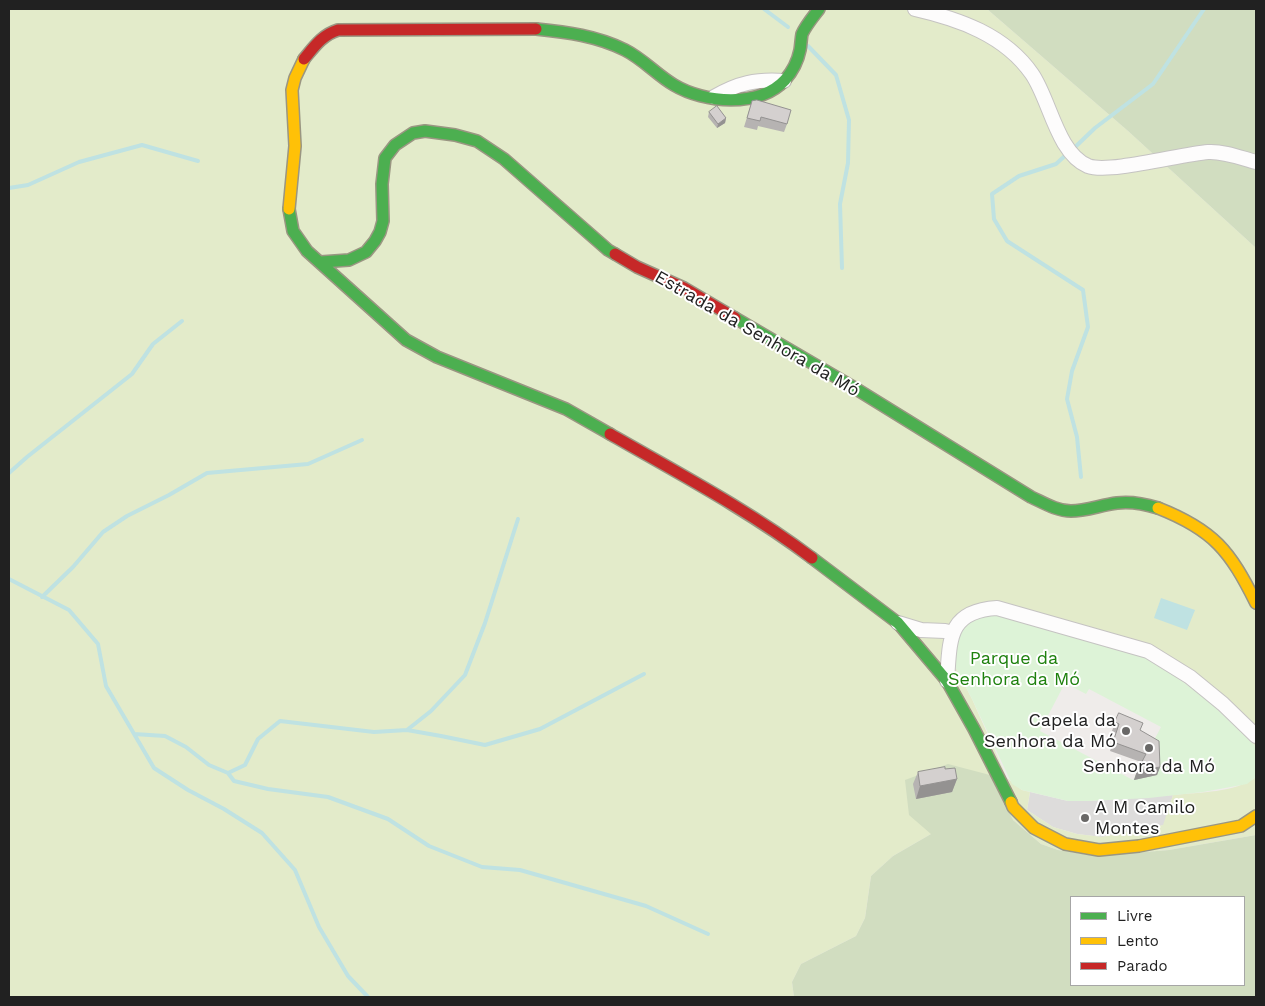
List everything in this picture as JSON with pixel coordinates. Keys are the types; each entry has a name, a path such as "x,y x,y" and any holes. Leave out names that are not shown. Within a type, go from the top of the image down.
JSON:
{"street":[{"path":"819,9 810,20 802,35 800,51 793,69 784,81 748,82 730,88 714,97 695,95 683,90 648,64 625,50 604,41 568,32 533,28 338,30 331,32 320,39 304,58 292,90 295,146 288,208 293,230 302,244 406,340 437,357 566,408 698,485 793,544 898,623 947,681 974,729 1013,807 1034,828 1065,844 1099,850 1139,846 1241,826 1256,816"},
{"path":"915,9 947,17 983,31 1001,41 1031,73 1040,88 1062,140 1074,157 1088,166 1103,169 1187,154 1210,152 1232,155 1256,162"},
{"name":"Estrada da Senhora da Mó","path":"321,262 342,262 356,258 366,252 375,241 384,221 382,184 385,158 395,145 413,133 425,131 455,135 477,141 504,159 608,250 637,267 684,288 853,387 1031,497 1070,511 1130,502 1149,505 1193,525 1216,540 1228,553 1256,603"},
{"path":"947,681 952,633 958,623 968,614 984,608 997,608 1148,651 1190,677 1223,704 1256,736"},
{"path":"898,623 921,630 944,630 952,633"}],"shaded area":[{"path":"1030,792 1068,801 1173,795 1164,825 1102,837 1077,834 1053,827 1027,810"}],"green space":[{"path":"9,9 987,9 1128,131 1256,248 1256,747 1210,702 1159,664 955,666 972,699 1007,778 1022,790 1030,792 1027,810 1053,827 1077,834 1102,837 1163,825 1173,795 1227,789 1256,777 1256,835 1169,850 1095,856 1058,850 1041,844 1013,820 931,834 893,856 871,876 865,918 856,936 801,964 792,982 794,997 9,997"},
{"path":"987,9 1256,9 1256,248 1128,131"},
{"name":"Parque da Senhora da Mó","path":"995,612 1136,651 1159,664 1210,702 1256,747 1256,777 1247,784 1203,792 1149,798 1068,801 1022,790 1012,784 955,666 955,642 967,622","holes":["1065,683 1086,694 1089,689 1161,727 1133,780 1040,731"]},
{"path":"948,764 990,775 1013,820 1041,844 1058,850 1095,856 1169,850 1256,835 1256,997 794,997 792,982 801,964 856,936 865,918 871,876 893,856 931,834 909,815 905,780"}],"water":[{"path":"1161,598 1195,610 1187,630 1154,618"}],"building":[{"path":"757,100 791,110 787,124 761,117 760,121 747,118 752,101"},
{"path":"717,106 726,118 718,124 709,112"},
{"path":"1119,713 1143,723 1140,730 1159,741 1160,767 1137,771 1146,754 1113,742 1119,724 1115,722"},
{"path":"945,767 945,769 955,768 957,779 920,786 918,772"}],"waterway":[{"path":"764,9 788,27"},
{"path":"1073,149 1095,128 1153,84 1204,9"},
{"path":"808,46 836,75 849,120 848,163 840,204 842,268"},
{"path":"9,188 28,185 79,162 142,145 198,161"},
{"path":"1068,153 1056,164 1019,176 992,194 994,219 1007,241 1083,290 1088,327 1072,371 1067,399 1077,437 1081,477"},
{"path":"9,473 132,374 153,344 182,321"},
{"path":"42,597 73,567 103,532 127,516 207,473 308,464 362,440"},
{"path":"407,730 431,711 465,675 485,623 518,519"},
{"path":"9,579 69,610 98,644 106,686 154,768 262,833 295,870 319,927 348,976 368,997"},
{"path":"134,734 165,736 186,747 209,765 228,773 245,765 258,739 280,721 374,732 407,730 485,745 540,729 644,674"},
{"path":"228,773 234,781 268,789 328,797 388,819 429,846 482,867 520,870 646,906 708,934"}],"traffic: fast":[{"path":"536,29 570,33 614,45 632,54 674,85 700,96 715,99 746,99 774,89 785,80 798,58 802,34 819,9"},
{"path":"321,262 349,260 366,252 375,241 383,221 382,184 385,158 395,145 413,133 425,131 455,135 477,141 504,159 608,250 615,254"},
{"path":"289,209 293,231 307,251 406,340 437,357 566,409 610,434"},
{"path":"735,318 853,387 1031,497 1046,504 1061,510 1071,511 1122,502 1138,503 1158,508"},
{"path":"812,558 898,623 947,681 1011,802"}],"traffic: slow":[{"path":"289,209 295,146 292,90 295,78 304,59"},
{"path":"1158,508 1193,525 1218,544 1238,569 1256,603"},
{"path":"1011,802 1013,807 1034,828 1065,844 1099,850 1139,846 1241,826 1256,816"}],"traffic: jam":[{"path":"304,59 323,38 338,30 536,29"},
{"path":"615,254 637,267 684,288 735,318"},
{"path":"610,434 739,508 812,558"}],"place":[{"name":"Capela da Senhora da Mó","path":"1126,731"},
{"name":"Senhora da Mó","path":"1149,748"},
{"name":"A M Camilo Montes","path":"1085,818"}]}
